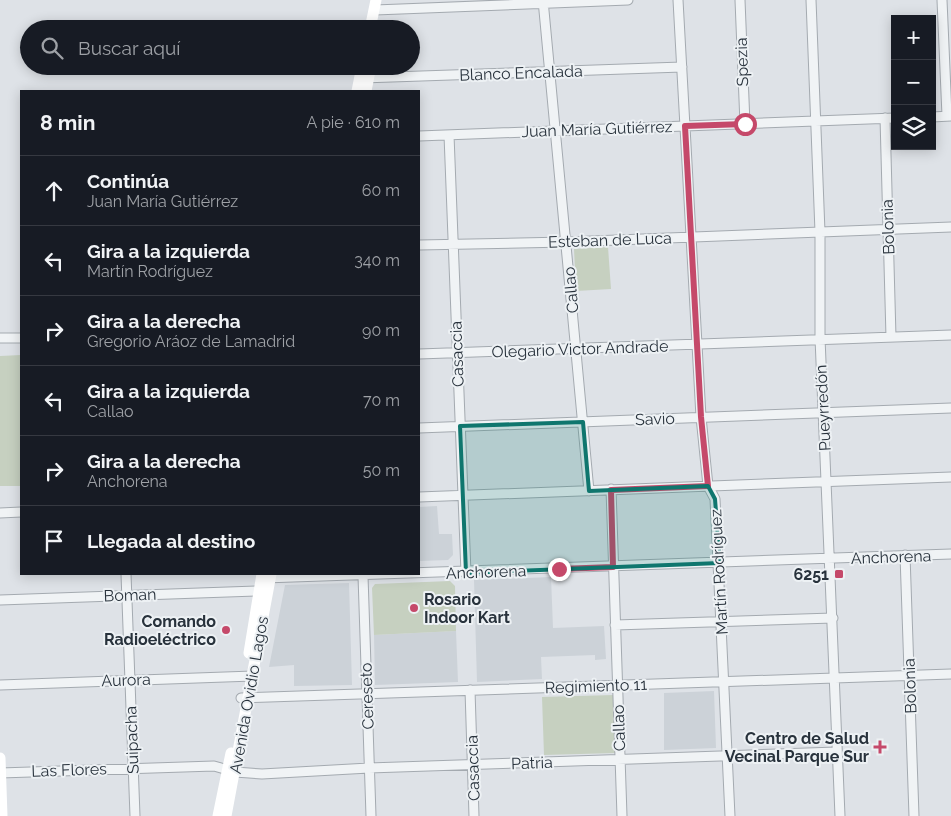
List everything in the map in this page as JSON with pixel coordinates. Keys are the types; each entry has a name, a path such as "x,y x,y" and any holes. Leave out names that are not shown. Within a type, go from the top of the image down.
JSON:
{"main road":[{"path":"373,20 379,5"},
{"path":"378,20 379,5"},
{"path":"357,90 364,75"},
{"path":"365,75 366,90"},
{"name":"Avenida Ovidio Lagos","path":"249,676 260,591 266,576"},
{"name":"Avenida Ovidio Lagos","path":"226,816 231,771 266,576"},
{"path":"0,758 2,816"},
{"name":"Avenida Ovidio Lagos","path":"218,816 231,771"}],"street":[{"path":"379,5 628,0"},
{"name":"Martín Rodríguez","path":"678,0 701,417 708,486 715,499 720,563 730,816"},
{"name":"Spezia","path":"740,0 745,124"},
{"name":"Pueyrredón","path":"811,0 820,232 820,338 840,816"},
{"path":"936,117 949,116 948,57 942,0"},
{"name":"Callao","path":"543,2 590,491"},
{"name":"Blanco Encalada","path":"420,72 549,72 682,67"},
{"name":"Juan María Gutiérrez","path":"420,136 890,118"},
{"name":"Bolonia","path":"890,118 888,229 891,337"},
{"name":"Casaccia","path":"449,135 466,573"},
{"name":"Esteban de Luca","path":"420,245 566,242 951,227"},
{"name":"Olegario Victor Andrade","path":"420,354 576,350 820,338 951,334"},
{"path":"0,338 20,338"},
{"name":"Savio","path":"420,428 951,408"},
{"path":"420,496 951,477"},
{"name":"Callao","path":"611,490 622,816"},
{"path":"0,512 20,512"},
{"name":"Anchorena","path":"420,574 951,554"},
{"name":"Bolonia","path":"905,555 914,816"},
{"name":"Suipacha","path":"126,575 135,816"},
{"name":"Anchorena","path":"266,576 397,575"},
{"name":"Cereseto","path":"363,576 371,816"},
{"name":"Boman","path":"0,600 260,591"},
{"path":"615,625 832,618"},
{"name":"Regimiento 11","path":"245,698 951,674"},
{"name":"Aurora","path":"0,685 249,676"},
{"name":"Casaccia","path":"470,690 474,816"},
{"name":"Patria","path":"231,771 262,774 369,768 837,752"},
{"name":"Las Flores","path":"0,773 134,767 214,766 231,771"}],"highlighted area":[{"path":"583,422 589,491 708,486 715,499 720,563 466,573 460,426"}],"shaded area":[{"path":"437,506 439,534 452,534 453,555 448,560 420,561 420,507"},
{"path":"551,577 553,628 604,626 606,659 595,660 595,655 541,657 542,679 477,682 474,580"},
{"path":"349,583 352,685 294,686 294,665 269,667 285,585"},
{"path":"456,631 458,682 375,685 374,635"},
{"path":"714,691 716,748 664,750 664,693"}],"green space":[{"path":"608,247 611,289 576,291 574,249"},
{"path":"20,355 20,486 0,486 0,356"},
{"name":"Rosario Indoor Kart","path":"450,581 455,586 456,631 374,635 372,588 375,584"},
{"path":"614,695 616,753 544,755 542,697"}],"place":[{"name":"6251","path":"839,574"},
{"name":"Rosario Indoor Kart","path":"414,608"},
{"name":"Comando Radioeléctrico","path":"226,630"},
{"name":"Centro de Salud Vecinal Parque Sur","path":"880,747"}],"route":[{"path":"559,569 613,567 611,490 708,486 701,417 685,126 745,124"}]}
